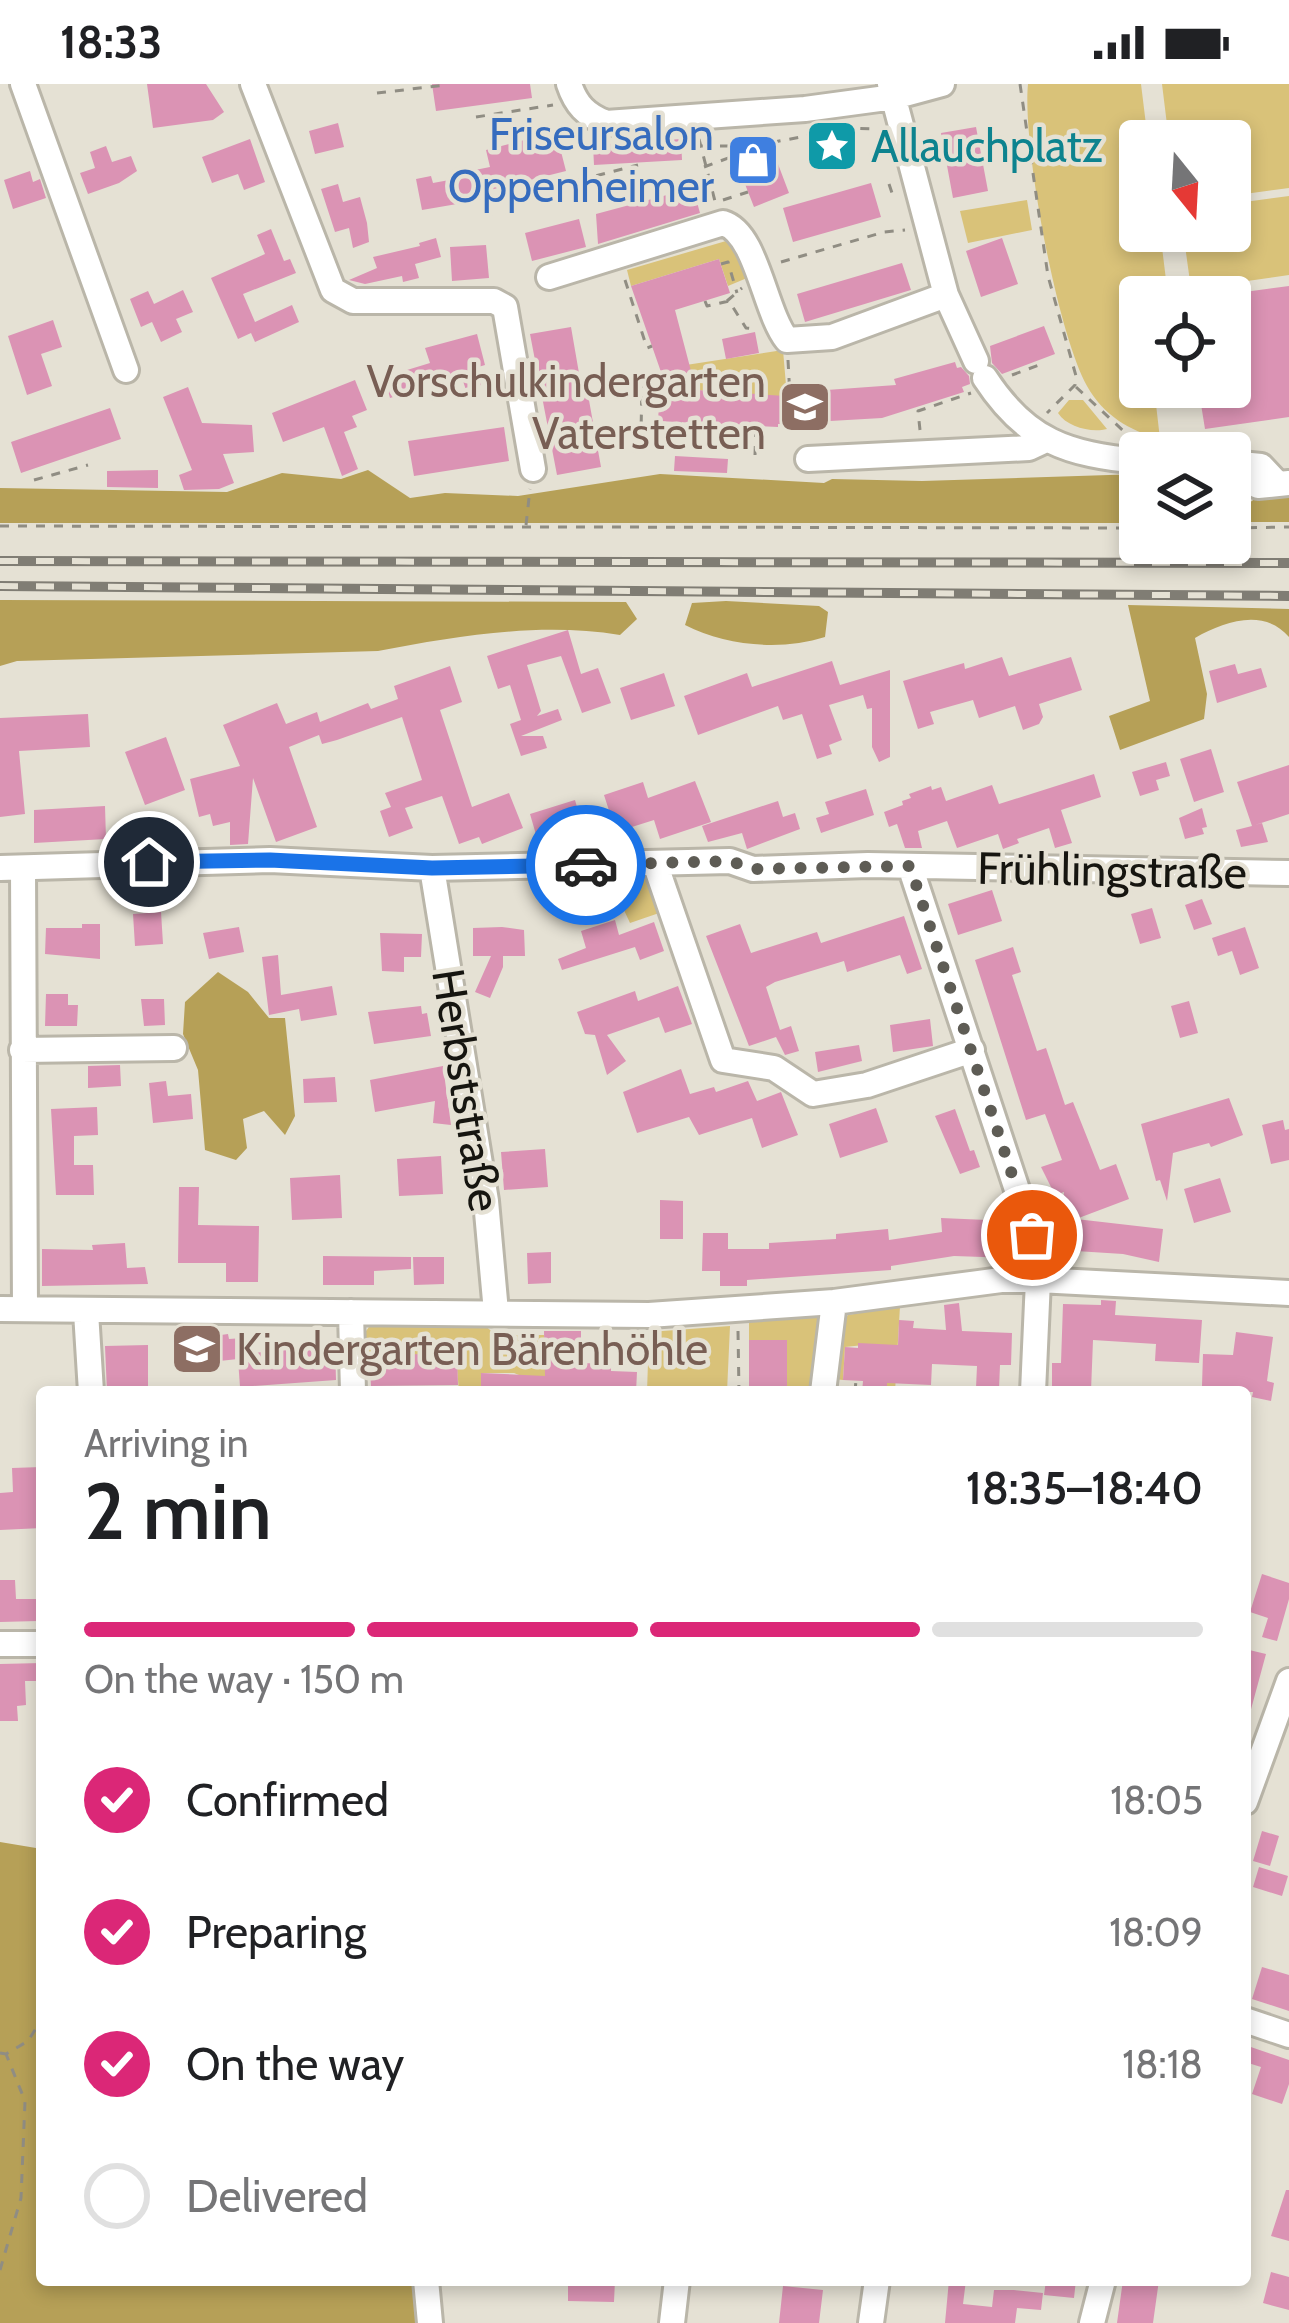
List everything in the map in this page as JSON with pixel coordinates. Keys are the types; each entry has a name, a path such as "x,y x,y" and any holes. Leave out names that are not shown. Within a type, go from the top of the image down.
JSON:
{"street":[{"path":"23,84 126,370"},
{"path":"254,84 333,290 353,301 494,301 506,307 533,469"},
{"path":"562,94 574,98 588,116 605,123 806,110 942,84"},
{"path":"892,91 946,295 984,377 1004,405 1044,441 1096,457 1119,455"},
{"path":"549,278 719,213 744,238 781,333 832,338 946,295"},
{"path":"808,459 1029,448 1044,441"},
{"path":"1251,480 1258,485 1282,483"},
{"name":"Frühlingstraße","path":"12,868 270,860 432,868 730,861 766,869 910,866 1289,872"},
{"path":"655,863 723,1060 774,1068 813,1094 867,1085 972,1050"},
{"path":"910,866 1032,1235 1039,1280 1033,1386"},
{"path":"12,868 22,1050 11,1083 12,1309 649,1315 834,1303 1001,1280 1289,1293"},
{"name":"Herbststraße","path":"432,868 486,1201 496,1312"},
{"path":"22,1050 174,1048"},
{"path":"824,1386 834,1303"},
{"path":"86,1312 91,1386"},
{"path":"351,1312 353,1386"},
{"path":"0,1644 36,1644"},
{"path":"1251,1786 1289,1681"},
{"path":"1251,2022 1289,2035"},
{"path":"427,2286 430,2323"},
{"path":"672,2323 675,2286"},
{"path":"871,2323 876,2286"},
{"path":"1093,2323 1102,2286"}],"path":[{"path":"1020,84 1035,207 1075,385 1119,432"},
{"path":"377,93 446,86"},
{"path":"476,117 562,94"},
{"path":"704,167 769,143 849,128 891,132"},
{"path":"748,192 719,213 700,147 739,143 757,147"},
{"path":"509,198 638,166"},
{"path":"890,184 893,196"},
{"path":"756,270 884,232 925,225"},
{"path":"618,255 647,348 652,346"},
{"path":"721,264 728,262 737,293"},
{"path":"704,301 706,306 729,301 750,330 781,333 790,397"},
{"path":"922,409 967,396 984,377 1039,365"},
{"path":"662,377 642,381 641,434 679,434"},
{"path":"1059,403 1075,385"},
{"path":"679,448 680,422"},
{"path":"716,452 718,424"},
{"path":"755,455 756,426"},
{"path":"34,480 88,464"},
{"path":"526,526 533,469"},
{"path":"0,526 1119,528"},
{"path":"1251,527 1289,526"},
{"path":"738,1311 739,1386"},
{"path":"856,1380 856,1386"},
{"path":"0,2270 21,2198 25,2101 3,2054 28,2041 36,2028"}],"shaded area":[{"path":"1028,84 1141,84 1145,120 1119,120 1119,252 1163,252 1166,276 1119,276 1119,408 1156,408 1159,432 1143,432 1109,414 1087,386 1076,360 1036,192"},
{"path":"1162,84 1289,84 1289,188 1251,193 1251,120 1166,120"},
{"path":"1289,196 1289,275 1251,280 1251,276 1189,276 1186,252 1251,252 1251,201"},
{"path":"1027,200 1032,230 968,243 960,211"},
{"path":"726,241 736,250 747,278 728,286 719,259 631,286 627,270"},
{"path":"783,350 787,397 693,390 686,365"},
{"path":"1069,400 1083,400 1107,429 1067,422 1058,413"},
{"path":"368,470 410,498 445,493 518,496 660,474 824,483 832,479 1119,475 1119,523 0,523 0,488 227,492 282,473 341,479"},
{"path":"1289,493 1289,522 1251,522 1251,502 1262,494"},
{"path":"0,600 626,602 637,619 620,635 529,630 378,651 17,661 0,666"},
{"path":"692,603 819,606 828,612 825,637 754,644 718,638 685,625"},
{"path":"1128,605 1289,609 1289,637 1268,623 1244,620 1195,638 1207,694 1204,719 1120,750 1109,716 1150,701"},
{"path":"609,878 652,878 665,911 630,923"},
{"path":"218,972 248,992 269,1018 285,1018 295,1116 285,1135 264,1111 243,1119 247,1148 236,1160 205,1150 198,1070 183,1034 185,1002"},
{"path":"900,1306 895,1386 885,1386 873,1344 845,1347 843,1380 833,1379 841,1323 848,1315"},
{"path":"815,1314 820,1318 814,1386 787,1386 787,1340 749,1340 749,1320"},
{"path":"371,1324 483,1324 496,1335 544,1335 559,1386 546,1386 514,1373 482,1373 481,1386 459,1386 456,1355 365,1357 364,1334"},
{"path":"730,1326 727,1386 647,1386 649,1332"},
{"path":"0,1842 36,1848 36,2286 413,2286 416,2323 0,2323"}],"building":[{"path":"147,84 206,84 224,112 213,120 153,128"},
{"path":"432,84 530,84 532,98 436,111"},
{"path":"338,123 344,147 315,154 309,131"},
{"path":"976,127 988,191 953,198 941,133"},
{"path":"556,132 566,171 490,190 492,198 422,210 416,179 431,176 433,183 471,176 470,171 490,167 486,150"},
{"path":"250,139 265,182 244,190 238,174 212,183 202,157"},
{"path":"681,139 682,160 594,165 593,145"},
{"path":"106,146 112,162 131,156 137,171 88,194 80,173 95,168 90,152"},
{"path":"778,164 789,193 754,207 741,174"},
{"path":"30,171 33,182 40,179 46,198 13,209 4,180"},
{"path":"871,183 881,217 793,242 783,208"},
{"path":"338,184 343,202 360,197 369,242 353,248 349,228 335,232 321,189"},
{"path":"693,188 700,213 598,244 596,214"},
{"path":"579,219 586,247 532,261 525,233"},
{"path":"271,229 284,261 290,259 296,273 243,294 255,322 292,305 299,322 255,342 251,333 238,339 211,278 265,254 257,235"},
{"path":"436,238 441,257 415,264 419,278 403,282 402,276 365,284 349,280 377,268 373,257"},
{"path":"1002,238 1018,284 981,297 966,251"},
{"path":"486,245 489,278 452,281 450,247"},
{"path":"719,259 730,293 675,310 696,390 800,397 799,392 896,385 894,379 955,362 969,376 970,384 962,387 964,392 882,418 778,427 658,421 661,372 631,286"},
{"path":"902,263 911,290 805,322 797,294"},
{"path":"1289,286 1289,417 1205,429 1202,408 1251,408 1251,291"},
{"path":"183,290 193,312 176,319 182,332 161,342 152,322 141,327 130,299 148,291 154,304"},
{"path":"53,320 62,347 41,354 52,386 27,395 8,336"},
{"path":"1044,326 1055,354 1002,374 992,363 990,346"},
{"path":"571,327 601,467 557,475 530,334"},
{"path":"755,332 759,353 726,359 722,339"},
{"path":"477,334 485,365 475,368 481,385 466,390 460,372 390,398 384,377 430,363 425,348"},
{"path":"355,380 367,410 352,416 357,427 344,432 358,469 342,476 324,427 283,442 272,413"},
{"path":"188,387 202,423 252,425 254,452 223,454 234,483 219,489 184,490 179,475 192,470 163,397"},
{"path":"110,408 121,439 21,473 11,442"},
{"path":"504,427 509,461 414,476 408,441"},
{"path":"675,456 728,459 727,473 674,471"},
{"path":"158,470 158,488 107,487 107,471"},
{"path":"568,630 581,674 598,668 611,703 582,713 561,656 527,665 541,711 537,716 558,709 562,720 521,736 543,736 547,748 521,756 510,724 521,720 510,685 498,689 487,656"},
{"path":"1002,657 1009,676 1071,657 1082,690 1039,704 1043,717 1039,724 1023,730 1015,706 979,718 973,700 930,712 934,724 918,729 903,681"},
{"path":"832,661 840,685 890,670 890,757 879,762 872,747 872,708 867,709 863,695 829,705 842,740 829,745 832,754 817,759 802,714 783,720 778,706 698,735 684,696 747,673 752,687"},
{"path":"1235,664 1238,674 1261,668 1267,687 1217,703 1209,671"},
{"path":"450,666 462,702 440,710 472,807 509,793 523,828 482,844 479,837 459,844 442,796 405,808 413,828 389,837 380,811 391,807 385,793 422,780 402,717 322,744 319,735 289,747 317,827 276,842 253,778 248,844 230,845 230,822 213,826 210,814 199,817 190,779 240,766 223,725 277,703 286,724 317,712 320,722 368,703 371,709 398,699 394,686"},
{"path":"664,673 675,706 631,720 620,688"},
{"path":"88,714 90,747 19,751 25,814 0,817 0,718"},
{"path":"166,737 185,790 145,805 125,752"},
{"path":"1211,749 1224,792 1194,802 1180,759"},
{"path":"1166,762 1170,776 1156,780 1159,790 1140,796 1132,772"},
{"path":"1289,765 1289,814 1255,825 1262,823 1268,842 1241,847 1236,830 1252,826 1237,782"},
{"path":"1094,774 1101,797 1061,810 1072,843 1055,848 1049,828 1003,849 998,834 957,848 947,821 918,831 922,848 905,848 897,824 889,827 884,812 903,805 902,801 911,798 909,794 931,786 932,790 941,787 946,801 992,785 999,804"},
{"path":"695,781 711,822 660,839 654,820 616,832 604,795 643,782 648,798"},
{"path":"866,789 874,815 821,833 816,818 829,814 825,802"},
{"path":"575,800 584,832 539,845 530,814"},
{"path":"778,801 783,817 795,813 800,829 747,849 742,833 708,842 702,826"},
{"path":"105,806 106,839 34,843 34,810"},
{"path":"1202,808 1204,834 1185,839 1179,818"},
{"path":"992,890 1002,921 958,935 948,904"},
{"path":"1202,899 1212,924 1194,930 1185,905"},
{"path":"1152,908 1161,938 1140,944 1131,914"},
{"path":"161,912 163,944 135,946 133,914"},
{"path":"904,916 922,969 907,974 900,955 847,972 844,961 775,982 766,987 780,1030 791,1026 799,1051 785,1055 776,1037 749,1046 706,936 740,924 751,953 817,932 821,943"},
{"path":"615,920 619,935 654,922 664,951 640,960 635,947 562,970 558,959 586,948 581,931"},
{"path":"82,924 100,924 100,959 45,954 46,928 82,928"},
{"path":"239,927 244,952 209,959 203,933"},
{"path":"1245,927 1259,968 1240,975 1232,951 1218,956 1212,938"},
{"path":"473,928 524,930 525,956 503,956 490,998 475,992 491,956 473,956"},
{"path":"380,933 422,934 421,957 404,957 404,972 382,971"},
{"path":"1013,947 1021,972 1012,975 1037,1051 1046,1048 1065,1105 1073,1102 1100,1170 1116,1164 1129,1199 1076,1219 1163,1229 1159,1262 1123,1254 1060,1250 1064,1192 1055,1195 1041,1167 1062,1160 1045,1114 1026,1120 975,960"},
{"path":"278,955 281,995 332,986 337,1015 301,1021 299,1009 269,1015 262,957"},
{"path":"678,986 692,1024 665,1033 659,1017 607,1035 626,1061 607,1075 595,1035 585,1034 577,1012 635,991 638,1001"},
{"path":"46,994 68,994 68,1005 78,1005 77,1026 45,1026"},
{"path":"141,999 164,999 165,1025 144,1026"},
{"path":"1189,1001 1198,1033 1180,1038 1171,1006"},
{"path":"421,1006 431,1036 374,1044 368,1012"},
{"path":"930,1019 933,1046 893,1052 890,1025"},
{"path":"859,1045 862,1061 818,1072 815,1052"},
{"path":"120,1065 121,1086 88,1088 88,1066"},
{"path":"443,1066 451,1125 433,1123 435,1101 375,1112 370,1080"},
{"path":"681,1069 690,1094 714,1087 716,1092 748,1081 757,1101 781,1092 798,1135 762,1148 752,1118 699,1135 689,1117 637,1133 623,1092"},
{"path":"335,1077 337,1102 304,1103 303,1079"},
{"path":"166,1081 168,1096 191,1094 193,1119 153,1123 149,1083"},
{"path":"1229,1098 1243,1135 1211,1147 1209,1143 1173,1153 1167,1201 1160,1180 1156,1181 1141,1124"},
{"path":"97,1107 98,1135 74,1136 74,1165 93,1165 94,1195 56,1195 51,1109"},
{"path":"876,1108 888,1142 840,1158 829,1124"},
{"path":"955,1109 980,1167 960,1174 935,1116"},
{"path":"1283,1120 1285,1130 1289,1129 1289,1160 1271,1164 1262,1125"},
{"path":"545,1149 548,1187 504,1190 501,1152"},
{"path":"441,1156 443,1194 399,1196 397,1159"},
{"path":"340,1175 342,1218 292,1220 290,1178"},
{"path":"1220,1178 1231,1212 1194,1223 1184,1189"},
{"path":"179,1187 199,1187 198,1225 259,1226 258,1282 226,1282 226,1263 178,1263"},
{"path":"660,1200 683,1201 683,1239 660,1239"},
{"path":"941,1218 1010,1221 1018,1254 1012,1258 954,1256 891,1266 891,1270 747,1280 747,1286 720,1286 720,1271 702,1271 703,1233 728,1233 728,1249 769,1249 769,1243 836,1239 836,1234 888,1229 889,1240 942,1232"},
{"path":"125,1243 127,1268 145,1267 148,1284 42,1286 42,1249 93,1250 92,1245"},
{"path":"551,1252 551,1283 528,1284 527,1253"},
{"path":"323,1256 411,1257 411,1269 374,1271 374,1285 323,1285"},
{"path":"413,1257 444,1257 444,1284 414,1285"},
{"path":"1101,1300 1116,1301 1115,1315 1202,1320 1199,1363 1155,1361 1156,1344 1093,1340 1091,1386 1052,1386 1052,1363 1061,1363 1063,1304 1101,1305"},
{"path":"959,1303 962,1331 1012,1333 1011,1365 1000,1365 999,1386 976,1386 977,1366 932,1364 931,1385 863,1386 863,1381 843,1380 845,1347 898,1345 899,1320 914,1321 913,1328 946,1330 944,1305"},
{"path":"544,1331 581,1331 581,1363 611,1364 611,1371 637,1372 636,1386 481,1386 481,1373 545,1376"},
{"path":"1236,1332 1273,1337 1267,1381 1274,1383 1271,1401 1252,1397 1251,1386 1202,1386 1203,1354 1233,1355"},
{"path":"207,1337 243,1338 244,1354 335,1344 336,1380 240,1386 238,1359 210,1362"},
{"path":"749,1340 787,1340 787,1386 749,1386"},
{"path":"148,1345 148,1386 107,1386 105,1346"},
{"path":"457,1355 458,1385 371,1386 369,1356"},
{"path":"36,1467 36,1528 0,1530 0,1493 13,1492 12,1468"},
{"path":"1262,1574 1289,1583 1277,1641 1262,1637 1268,1618 1251,1609"},
{"path":"0,1580 15,1580 16,1599 36,1599 36,1621 0,1622"},
{"path":"1251,1650 1266,1654 1251,1709"},
{"path":"36,1663 36,1681 25,1681 26,1705 17,1706 18,1721 0,1721 0,1664"},
{"path":"1262,1831 1279,1836 1270,1866 1253,1861"},
{"path":"1259,1867 1288,1876 1282,1896 1253,1887"},
{"path":"1262,1967 1289,1975 1289,2011 1252,1999"},
{"path":"1251,2047 1289,2060 1289,2084 1282,2104 1252,2094 1261,2067 1251,2064"},
{"path":"1289,2190 1289,2241 1271,2236"},
{"path":"1271,2272 1289,2277 1289,2310 1263,2303"},
{"path":"568,2286 615,2286 614,2302 568,2301"},
{"path":"783,2286 823,2290 819,2323 779,2323"},
{"path":"948,2286 965,2286 963,2304 992,2307 994,2290 1043,2293 1041,2310 1017,2308 1015,2323 945,2323"},
{"path":"1045,2286 1075,2286 1074,2298 1044,2295"},
{"path":"1122,2286 1158,2286 1153,2323 1117,2323"}],"railway":[{"path":"0,561 1289,563"},
{"path":"0,586 1289,596"}],"way so far":[{"path":"586,865 730,861 753,869 910,866 1032,1235"}],"place":[{"name":"Allauchplatz","path":"832,146"},
{"name":"Friseursalon Oppenheimer","path":"753,160"},
{"name":"Vorschulkindergarten Vaterstetten","path":"805,407"},
{"name":"Kindergarten Bärenhöhle","path":"197,1349"}],"route":[{"path":"149,862 270,860 432,868 586,865"}]}
